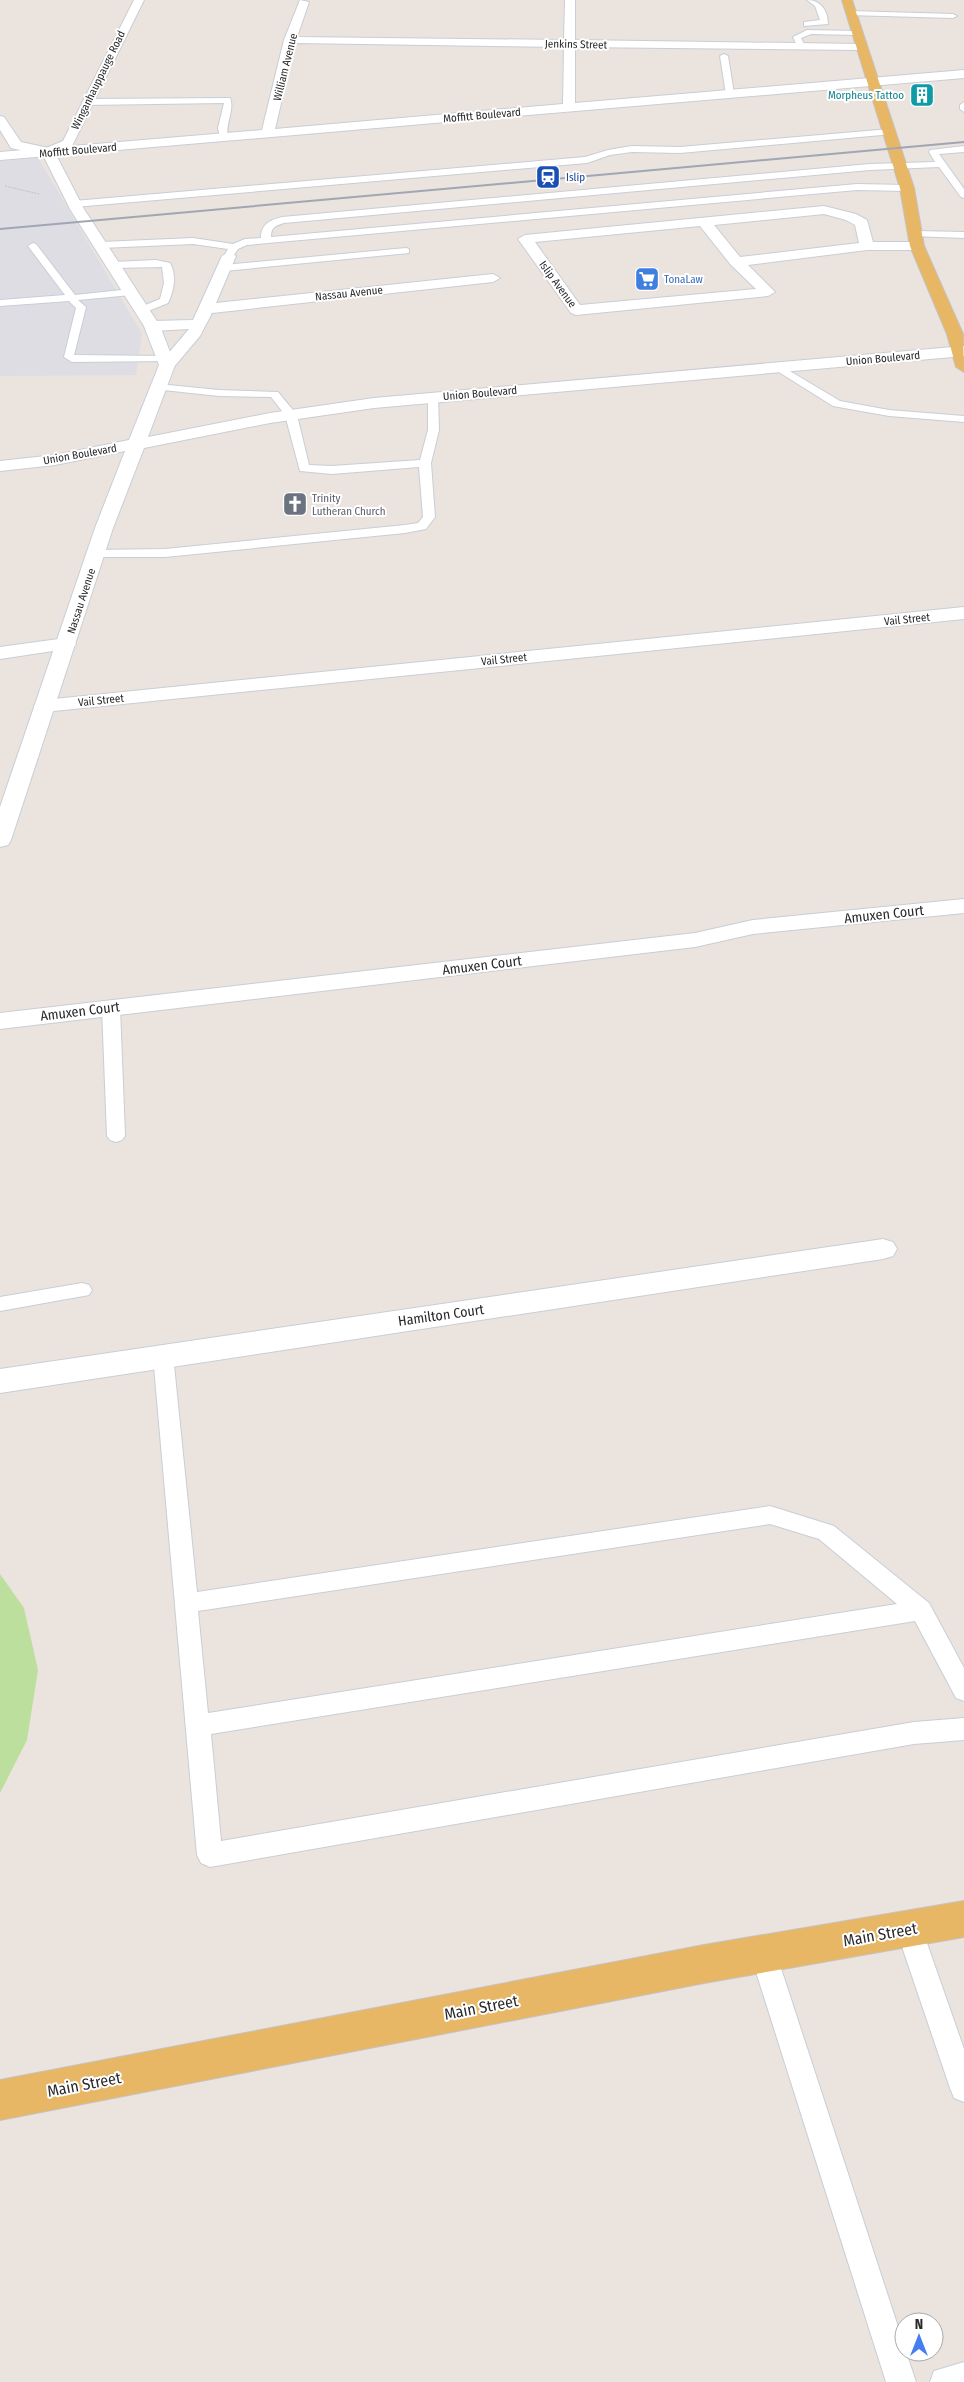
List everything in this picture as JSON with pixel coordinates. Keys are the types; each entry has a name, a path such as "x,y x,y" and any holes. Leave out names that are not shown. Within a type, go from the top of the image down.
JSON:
{"main road":[{"path":"847,0 907,188 916,240 963,357"},
{"name":"Main Street","path":"0,2100 763,1953 964,1919"}],"street":[{"name":"Winganhauppauge Road","path":"48,152 68,143 86,102 139,0"},
{"path":"569,107 568,43 570,0"},
{"name":"William Avenue","path":"268,132 290,40 304,2"},
{"name":"Jenkins Street","path":"290,40 862,47"},
{"name":"Moffitt Boulevard","path":"0,156 964,74"},
{"path":"0,120 16,145 48,152 75,207 152,326 166,362"},
{"path":"705,223 824,210 852,216 862,223 865,239"},
{"path":"705,223 736,262 865,239 916,240"},
{"name":"Islip Avenue","path":"705,223 524,239 576,310 768,292 736,262"},
{"name":"Nassau Avenue","path":"0,840 96,554 166,362 195,333 229,257"},
{"name":"Nassau Avenue","path":"202,317 493,278"},
{"path":"152,326 202,317"},
{"name":"Union Boulevard","path":"0,466 55,460 136,443 291,415 374,403 778,367 963,357"},
{"name":"Vail Street","path":"44,706 964,613"},
{"path":"0,652 66,644"},
{"name":"Amuxen Court","path":"0,1021 695,940 753,927 964,906"},
{"name":"Hamilton Court","path":"0,1381 883,1249"}],"lane":[{"path":"810,32 806,22 825,22 818,5 811,0"},
{"path":"851,13 905,10 953,16"},
{"path":"801,46 797,37 810,32 857,33"},
{"path":"724,56 730,94"},
{"path":"86,102 227,100 222,128 224,136"},
{"path":"75,207 587,160 600,153 661,148 680,150 890,132"},
{"path":"964,149 934,152 964,195"},
{"path":"266,241 266,230 271,224 291,219 899,164 943,164"},
{"path":"839,170 857,188"},
{"path":"229,257 245,242 857,188 907,188"},
{"path":"916,240 964,235"},
{"path":"101,245 193,242 229,257 406,251"},
{"path":"134,243 135,263"},
{"path":"33,246 75,304 81,307 70,357 76,360 166,362"},
{"path":"113,264 156,262 166,265 169,270 168,292 164,301 142,310"},
{"path":"0,303 131,292"},
{"path":"778,367 837,404 889,413 964,419"},
{"path":"158,387 195,389 219,394 274,394 291,415 304,468 332,470 425,462"},
{"path":"96,554 164,554 405,530 422,526 429,517 425,462 429,454 436,421 434,397"},
{"path":"111,1008 116,1136"},
{"path":"0,1304 82,1290"},
{"path":"163,1356 188,1603 210,1855 904,1735 964,1729"},
{"path":"188,1603 770,1515 826,1532 920,1610 964,1691"},
{"path":"198,1725 920,1610"},
{"path":"909,1929 964,2088"},
{"path":"763,1953 901,2382"},
{"path":"945,2382 964,2377"}],"path":[{"path":"5,186 40,194"}],"shaded area":[{"path":"38,158 142,334 136,375 0,376 0,161"}],"green space":[{"path":"0,1574 24,1608 38,1670 27,1740 0,1793"}],"railway":[{"path":"0,229 964,142"}],"place":[{"name":"Morpheus Tattoo","path":"922,95"},
{"name":"Islip","path":"548,177"},
{"name":"TonaLaw","path":"647,279"},
{"name":"Trinity Lutheran Church","path":"295,504"}]}
